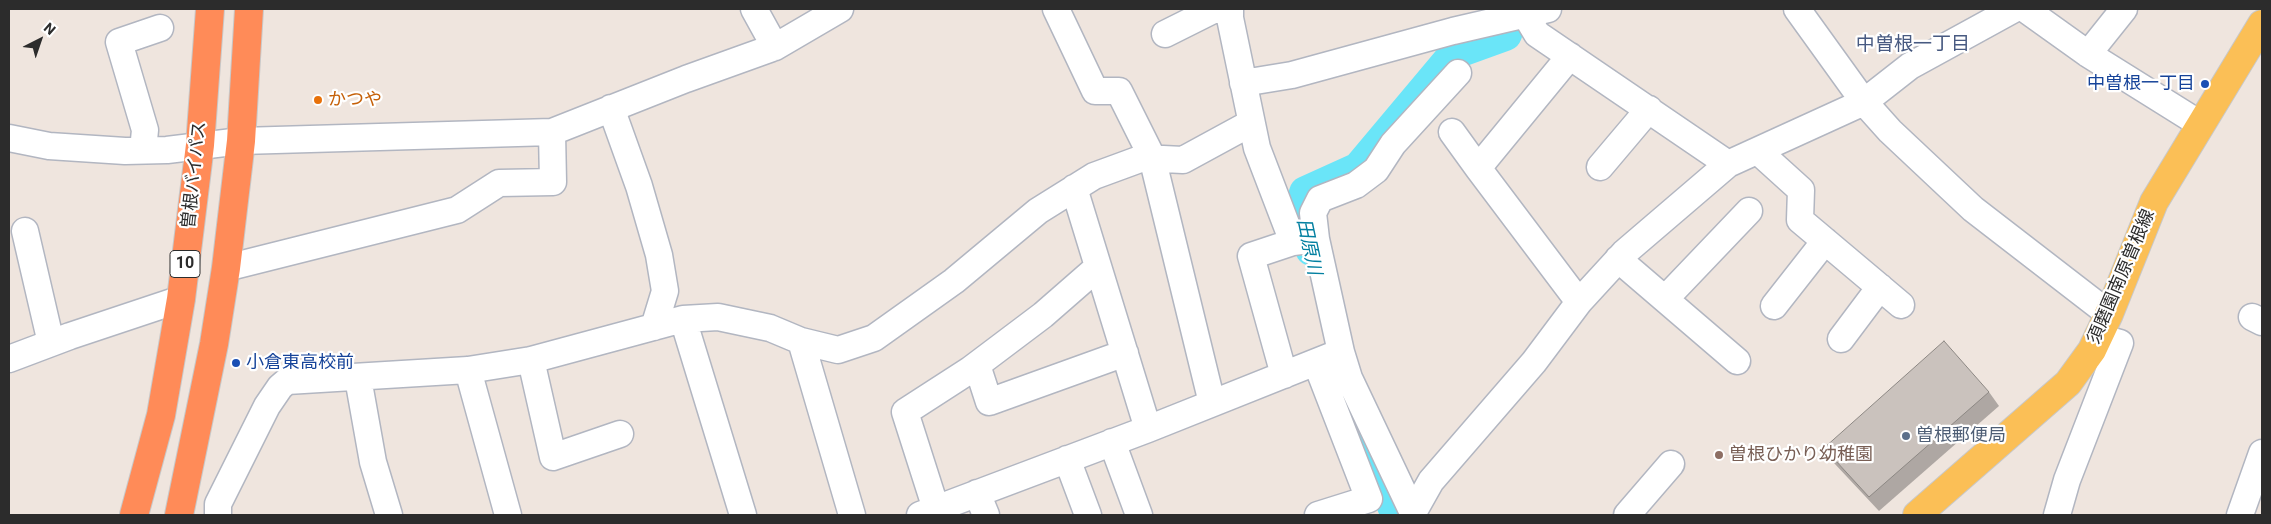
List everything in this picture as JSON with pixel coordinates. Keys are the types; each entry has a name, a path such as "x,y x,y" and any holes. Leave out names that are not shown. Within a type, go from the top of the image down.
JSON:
{"highway":[{"name":"曽根バイパス","path":"134,515 160,415 181,299 200,145 210,9"},
{"name":"10","path":"179,515 214,344 226,268 241,141 249,9"}],"main road":[{"name":"須磨園南原曽根線","path":"1917,515 2068,383 2092,350 2154,202 2262,24"}],"street":[{"path":"754,9 775,48"},
{"path":"9,138 49,146 143,150 241,141 552,132 611,108 775,48 840,9"},
{"path":"1056,9 1095,91 1119,91 1152,157 1212,403"},
{"path":"1165,34 1213,10 1230,9 1230,18 1257,148 1304,241 1349,378 1413,514"},
{"path":"1797,9 1864,102 1890,131 1973,210 2104,325 2120,343 2067,480 2057,515"},
{"path":"1413,514 1431,481 1534,362 1579,302 1618,259 1728,164 1759,152 1864,102 1910,66 2014,9"},
{"path":"2025,9 2088,54 2200,124"},
{"path":"2088,54 2124,9"},
{"path":"1243,83 1292,75 1453,31 1537,11 1537,34 1649,108 1728,164"},
{"path":"143,150 145,130 119,42 160,28"},
{"path":"1478,168 1570,56"},
{"path":"1304,241 1320,198 1356,185 1376,170 1393,144 1458,73"},
{"path":"611,108 639,186 659,255 664,292 654,327"},
{"path":"1600,167 1649,108"},
{"path":"218,515 218,504 267,406 280,387 287,381 468,370 531,360 683,319 718,317 770,328 800,341 838,350 874,338 954,281 1038,211 1094,176 1143,158 1184,160 1251,123"},
{"path":"226,268 457,210 499,183 553,182 552,132"},
{"path":"1452,132 1579,302"},
{"path":"1759,152 1802,190 1800,220 1901,305"},
{"path":"1074,188 1148,429"},
{"path":"1665,299 1749,211"},
{"path":"25,231 51,343"},
{"path":"1284,374 1251,256 1304,241"},
{"path":"1774,306 1825,241"},
{"path":"1618,259 1737,361"},
{"path":"1098,267 1042,315 977,365 905,412 928,512 982,504 1067,459 1148,429 1341,352"},
{"path":"1841,339 1880,287"},
{"path":"9,359 181,299"},
{"path":"683,319 743,515"},
{"path":"800,341 852,515"},
{"path":"977,365 989,402 1125,353"},
{"path":"531,360 553,457 620,434"},
{"path":"1316,362 1369,499"},
{"path":"468,370 508,515"},
{"path":"358,378 373,462 389,515"},
{"path":"1112,442 1139,515"},
{"path":"2240,515 2262,453"},
{"path":"1067,459 1088,515"},
{"path":"1627,515 1671,464"},
{"path":"1318,515 1369,499 1399,485"}],"building":[{"name":"曽根郵便局","path":"1944,341 1989,392 1869,497 1824,448"}],"waterway":[{"name":"田原川","path":"1312,249 1301,210 1306,193 1359,169 1458,51 1505,34 1514,9"},
{"name":"田原川","path":"1366,441 1398,515"}],"place":[{"name":"中曽根一丁目","path":"2205,84"},
{"name":"かつや","path":"318,100"},
{"name":"小倉東高校前","path":"236,363"},
{"name":"曽根郵便局","path":"1906,436"},
{"name":"曽根ひかり幼稚園","path":"1719,455"}],"district":[{"name":"中曽根一丁目","path":"1913,45"}]}
